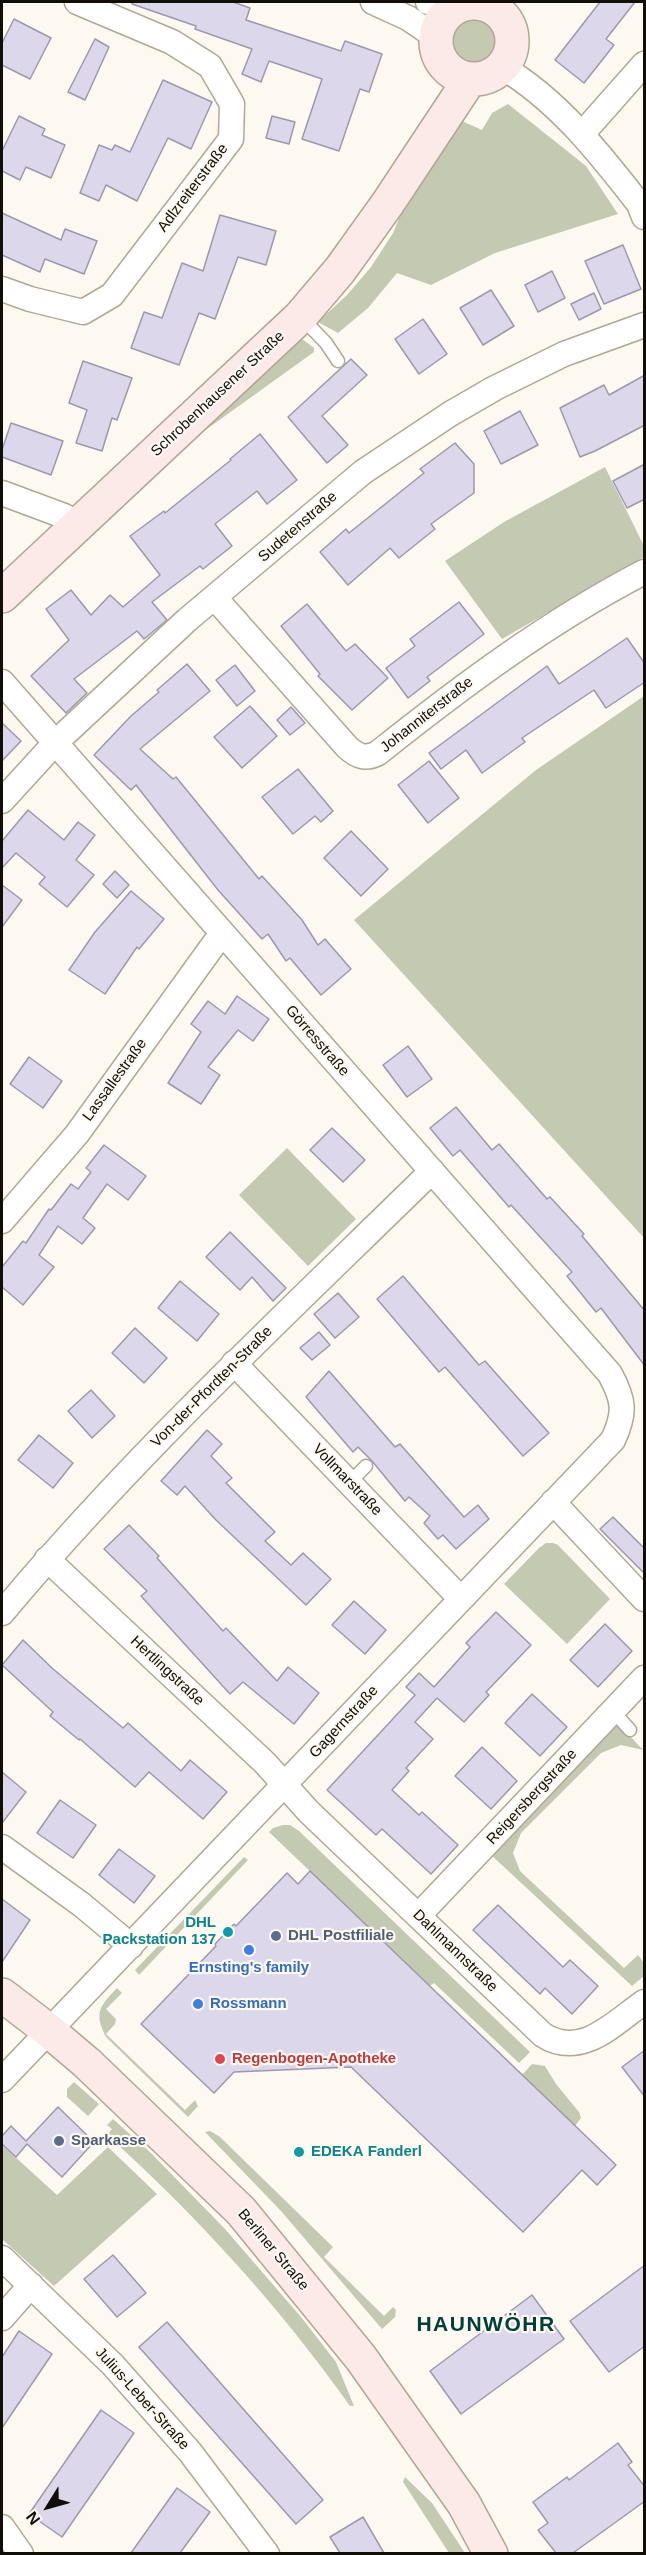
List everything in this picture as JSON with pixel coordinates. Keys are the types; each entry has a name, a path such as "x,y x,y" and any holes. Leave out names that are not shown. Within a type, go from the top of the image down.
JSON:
{"street":[{"name":"Adlzreiterstraße","path":"2,289 30,299 83,312 112,296 231,139 232,104 210,66 172,42 77,2"},
{"path":"373,2 408,18 439,49 453,72 470,79 482,78 502,67 512,48 511,14 504,16 495,8 458,3 441,22 439,49"},
{"name":"Schrobenhausener Straße","path":"409,170 435,95 439,49"},
{"path":"582,134 645,64"},
{"path":"502,67 525,83 582,134 639,204 645,217"},
{"name":"Schrobenhausener Straße","path":"2,596 300,317 340,270 470,79"},
{"name":"Sudetenstraße","path":"2,801 55,743 187,620 363,472 450,414 495,388 564,354 645,325"},
{"path":"2,493 80,524"},
{"name":"Johanniterstraße","path":"215,598 347,747 355,755 364,758 378,753 466,683 549,627 645,572"},
{"name":"Görresstraße","path":"2,682 610,1374 623,1406"},
{"name":"Lassallestraße","path":"2,1221 76,1134 222,933"},
{"name":"Von-der-Pfordten-Straße","path":"2,1613 47,1559 234,1363 432,1172"},
{"name":"Vollmarstraße","path":"234,1363 357,1474 460,1598"},
{"name":"Gagernstraße","path":"2,2080 613,1440 621,1423 623,1406"},
{"path":"553,1502 645,1599"},
{"name":"Hertlingstraße","path":"47,1559 265,1763 285,1785"},
{"name":"Reigersbergstraße","path":"419,1915 645,1678"},
{"name":"Dahlmannstraße","path":"285,1785 309,1812 543,2035 555,2042 566,2044 586,2041 645,2002"},
{"path":"2,1847 82,1905 131,1946"},
{"name":"Berliner Straße","path":"2,1995 48,2030 120,2094 241,2211 291,2269 361,2358 464,2504 491,2553"},
{"name":"Julius-Leber-Straße","path":"2,2258 97,2348 190,2452 267,2553"},
{"path":"2,2318 31,2284"},
{"path":"2,2527 21,2553"}],"lane":[{"path":"300,317 326,343 338,361"},
{"path":"613,1711 630,1730"}],"green space":[{"path":"471,19 480,21 491,30 496,44 494,53 485,64 471,69 462,67 451,58 446,44 448,35 457,24"},
{"path":"508,104 586,166 618,214 495,253 431,285 397,273 368,308 338,333 318,322 347,295 371,267 393,233 407,199 453,117 482,130 492,113"},
{"path":"302,339 314,348 314,352 193,439 297,340"},
{"path":"605,467 644,546 644,557 502,639 445,561 504,522"},
{"path":"644,696 644,1238 354,920 536,770"},
{"path":"287,1148 356,1219 308,1266 239,1195"},
{"path":"546,1543 558,1545 610,1599 567,1644 504,1584"},
{"path":"616,1721 643,1750 621,1745 601,1753 521,1833 513,1853 520,1871 624,1968 638,1955 644,1963 644,1976 632,1986 489,1853"},
{"path":"283,1825 290,1825 299,1831 530,2052 519,2063 434,1983 430,1986 269,1832"},
{"path":"244,1857 248,1860 139,1975 135,1970"},
{"path":"117,1988 122,1993 106,2009 116,2019 115,2024 106,2034 185,2110 195,2100 198,2106 188,2117 106,2037 100,2022 100,2011"},
{"path":"532,2064 545,2066 556,2084 579,2112 581,2118 575,2126 522,2075"},
{"path":"74,2082 99,2104 88,2116 67,2097 67,2089"},
{"path":"113,2119 151,2153 225,2229 301,2317 336,2362 354,2406 350,2406 295,2333 236,2264 173,2198 107,2135 112,2129 107,2125"},
{"path":"210,2131 220,2137 333,2247 324,2257 384,2316 393,2307 396,2310 395,2317 382,2329 281,2211 205,2132"},
{"path":"2,2145 57,2195 108,2147 157,2194 54,2286 2,2239"},
{"path":"405,2477 432,2503 465,2553 449,2553 403,2482"}],"building":[{"path":"132,2 233,2 250,8 246,20 341,51 345,41 382,54 369,92 360,89 339,151 302,139 322,79 269,61 261,82 242,74 252,49 195,29 196,26 132,4"},
{"path":"600,2 635,2 606,39 614,45 584,83 555,60"},
{"path":"14,19 51,38 30,79 2,65 2,43"},
{"path":"95,39 109,47 85,100 68,92"},
{"path":"163,80 212,102 191,149 168,138 137,201 106,185 99,201 80,193 99,145 112,150 115,145 130,152"},
{"path":"19,116 45,129 42,135 65,145 51,178 26,167 20,180 2,171 2,151"},
{"path":"272,116 295,122 289,144 266,138"},
{"path":"2,213 61,240 65,229 97,241 84,274 45,259 40,272 2,255"},
{"path":"220,215 276,231 266,265 238,257 215,319 199,313 179,365 131,348 144,312 162,318 182,263 203,271"},
{"path":"623,245 641,289 604,304 585,261"},
{"path":"552,271 565,298 538,312 525,285"},
{"path":"491,290 514,326 483,345 460,308"},
{"path":"594,293 601,309 579,320 571,304"},
{"path":"423,319 447,354 419,374 395,339"},
{"path":"351,359 367,375 322,416 348,445 327,463 288,417"},
{"path":"83,361 132,378 117,420 112,418 102,451 76,443 87,410 69,403"},
{"path":"645,375 645,425 580,457 560,408 604,385 609,395"},
{"path":"520,411 538,445 501,464 484,431"},
{"path":"11,423 63,441 51,475 2,457"},
{"path":"260,434 297,480 267,504 257,491 215,524 232,546 203,569 200,566 152,602 167,620 144,639 137,631 74,679 87,693 66,713 31,676 69,640 46,609 71,590 91,615 110,595 123,607 160,575 130,536 164,511 165,513"},
{"path":"455,443 474,464 474,493 431,524 435,529 399,558 390,548 348,585 320,552 346,529 349,533 424,473 420,469"},
{"path":"645,464 645,499 627,508 613,481"},
{"path":"459,602 484,634 427,677 430,681 408,698 386,668 415,646 410,639"},
{"path":"307,604 346,651 355,644 388,678 352,710 318,676 320,674 281,626"},
{"path":"627,638 645,664 645,682 606,708 594,690 522,738 525,742 482,773 466,750 441,769 429,753 547,666 559,684"},
{"path":"187,664 210,691 140,749 173,779 176,777 259,879 262,876 302,920 318,945 325,939 351,969 321,995 290,958 286,961 268,934 262,939 218,890 136,785 131,790 94,755 131,716 159,692 157,690"},
{"path":"235,665 255,691 237,706 216,680"},
{"path":"250,706 277,736 242,768 214,737"},
{"path":"291,707 305,723 290,735 277,720"},
{"path":"2,723 21,741 2,761"},
{"path":"429,761 459,798 428,823 398,785"},
{"path":"298,769 333,811 321,822 315,816 293,834 262,797"},
{"path":"28,810 64,840 78,822 95,835 76,860 94,875 67,907 39,884 45,877 16,853 2,868 2,841"},
{"path":"351,831 388,869 361,896 324,858"},
{"path":"115,871 129,885 117,898 103,884"},
{"path":"2,885 22,900 2,927"},
{"path":"131,891 164,919 139,949 137,947 105,994 69,970 95,932"},
{"path":"237,996 269,1019 253,1041 238,1030 208,1067 220,1075 201,1104 168,1083 201,1032 191,1024 208,1001 225,1014"},
{"path":"408,1046 432,1079 407,1097 383,1065"},
{"path":"29,1057 62,1081 43,1108 10,1084"},
{"path":"456,1107 492,1150 499,1144 547,1199 550,1197 584,1234 582,1236 645,1311 645,1366 601,1308 596,1312 567,1276 572,1272 511,1205 509,1207 460,1150 453,1156 430,1128"},
{"path":"332,1128 365,1160 343,1182 310,1150"},
{"path":"104,1145 146,1176 128,1200 107,1184 83,1218 95,1228 82,1244 58,1226 39,1255 54,1267 23,1305 2,1287 2,1267 23,1241 26,1243 49,1209 51,1210 71,1184 78,1189 91,1172 86,1168"},
{"path":"230,1232 286,1288 273,1301 252,1277 240,1290 206,1257"},
{"path":"403,1276 479,1365 485,1361 549,1433 523,1456 445,1367 439,1372 377,1299"},
{"path":"180,1281 219,1314 197,1341 158,1308"},
{"path":"338,1293 359,1317 335,1338 314,1314"},
{"path":"135,1328 167,1358 144,1383 112,1353"},
{"path":"319,1332 330,1345 312,1360 300,1348"},
{"path":"329,1371 395,1447 400,1444 464,1517 478,1505 489,1519 456,1549 443,1535 438,1539 424,1523 430,1516 409,1497 405,1501 358,1447 353,1452 306,1397"},
{"path":"91,1390 115,1416 92,1438 68,1411"},
{"path":"207,1430 222,1444 211,1456 232,1478 226,1483 275,1532 265,1541 291,1565 303,1553 331,1579 306,1605 216,1520 185,1486 177,1495 161,1481"},
{"path":"39,1435 73,1463 53,1488 18,1460"},
{"path":"613,1517 645,1549 645,1574 600,1529"},
{"path":"129,1525 159,1556 157,1558 223,1631 226,1628 277,1681 288,1667 319,1693 294,1724 243,1682 230,1694 141,1596 147,1591 104,1549"},
{"path":"354,1601 386,1630 365,1654 332,1625"},
{"path":"496,1612 531,1645 486,1692 489,1695 464,1722 437,1698 415,1722 433,1739 406,1768 409,1771 392,1790 419,1815 422,1812 458,1845 431,1874 382,1829 376,1835 327,1790 415,1695 406,1687 419,1673 434,1687 470,1647 466,1643"},
{"path":"605,1624 632,1651 598,1687 570,1660"},
{"path":"23,1640 52,1668 123,1728 128,1723 181,1771 190,1760 227,1792 203,1819 149,1772 135,1787 50,1716 53,1712 2,1665"},
{"path":"532,1694 567,1727 540,1756 505,1723"},
{"path":"482,1747 517,1781 491,1809 455,1776"},
{"path":"2,1772 26,1792 2,1823"},
{"path":"60,1800 96,1825 73,1858 37,1833"},
{"path":"119,1849 155,1876 134,1903 99,1875"},
{"path":"310,1871 616,2165 597,2185 582,2170 523,2232 351,2067 234,2072 214,2093 141,2024 216,1946 215,1944 234,1924 236,1926 287,1873 298,1884"},
{"path":"2,1899 30,1920 2,1962"},
{"path":"498,1905 563,1967 570,1960 598,1986 572,2014 545,1988 540,1994 473,1930"},
{"path":"645,2050 645,2097 622,2067"},
{"name":"Sparkasse","path":"58,2107 94,2142 62,2177 27,2144 16,2157 2,2144 2,2136 11,2126 26,2141"},
{"path":"113,2255 146,2293 117,2317 84,2279"},
{"path":"645,2265 645,2346 609,2372 570,2321"},
{"path":"532,2295 564,2339 461,2414 430,2371"},
{"path":"167,2322 323,2500 296,2524 139,2347"},
{"path":"19,2331 52,2354 2,2428 2,2357"},
{"path":"101,2410 134,2433 62,2537 29,2514"},
{"path":"618,2443 632,2462 628,2465 645,2487 645,2501 573,2553 556,2553 538,2530 548,2523 533,2502 567,2477 569,2480"},
{"path":"177,2488 210,2512 180,2553 131,2553"},
{"path":"363,2517 384,2553 340,2553 330,2537"}],"place":[{"name":"DHL Packstation 137","path":"228,1932"},
{"name":"DHL Postfiliale","path":"276,1936"},
{"name":"Ernsting's family","path":"249,1950"},
{"name":"Rossmann","path":"198,2004"},
{"name":"Regenbogen-Apotheke","path":"220,2059"},
{"name":"Sparkasse","path":"59,2141"},
{"name":"EDEKA Fanderl","path":"299,2152"}],"district":[{"name":"HAUNWÖHR","path":"486,2325"}]}
